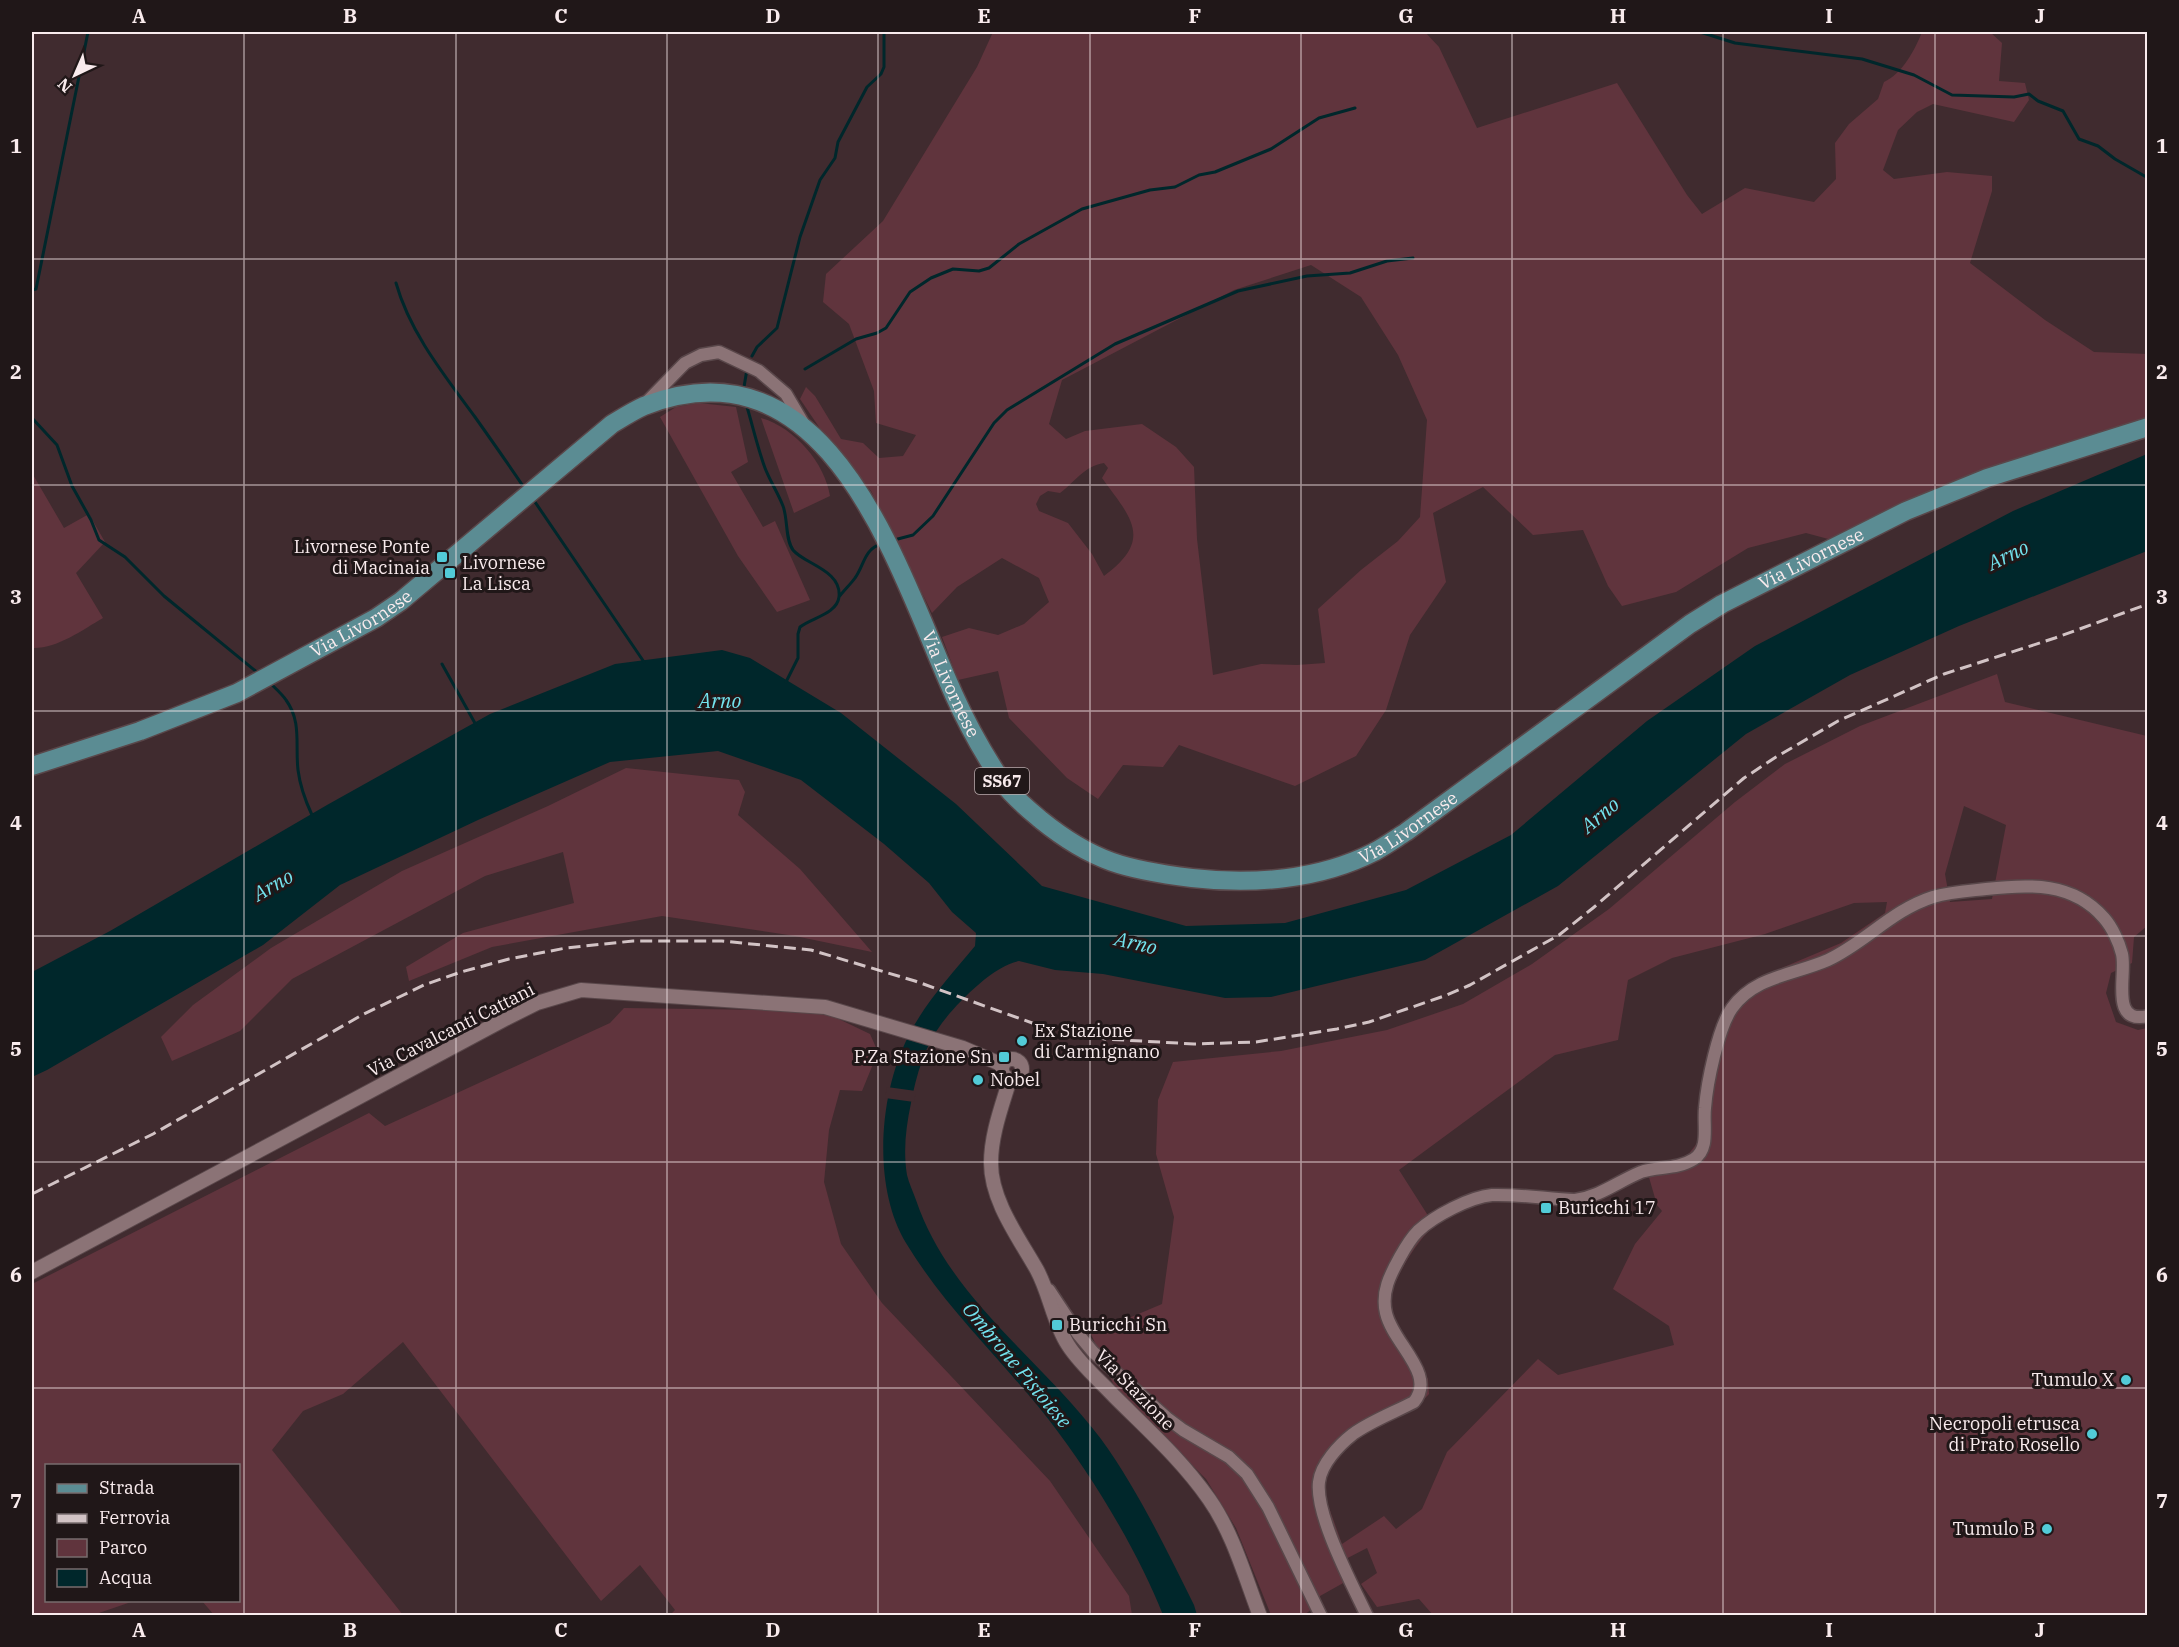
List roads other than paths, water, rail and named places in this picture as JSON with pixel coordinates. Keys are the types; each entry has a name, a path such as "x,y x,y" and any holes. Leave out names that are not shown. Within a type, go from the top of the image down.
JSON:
{"main road":[{"name":"Via Livornese","path":"32,766 140,731 237,693 376,618 426,581 612,424 642,407 676,396 705,393 732,394 763,402 792,417 819,440 849,477 867,507 920,615 955,697 1004,784 1030,811 1063,838 1102,860 1145,872 1242,881 1293,878 1336,867 1373,852 1406,832 1690,624 1722,604 1886,521 1987,478 2148,427"}],"street":[{"path":"642,407 685,363 701,355 719,352 759,371 786,394 809,431"},
{"path":"1367,1616 1321,1513 1318,1484 1321,1472 1344,1442 1355,1432 1414,1402 1421,1394 1421,1379 1416,1366 1394,1335 1386,1315 1384,1299 1392,1270 1406,1247 1426,1224 1476,1198 1492,1195 1575,1200 1598,1195 1644,1171 1663,1169 1695,1159 1701,1152 1705,1137 1705,1109 1717,1043 1732,1008 1760,983 1828,960 1909,906 1947,893 2022,885 2051,887 2068,892 2095,908 2106,919 2116,937 2122,955 2123,1006 2129,1014 2139,1018 2148,1016"},
{"name":"Via Cavalcanti Cattani","path":"32,1272 507,1018 555,997 581,990 825,1006 925,1036"},
{"name":"Via Stazione","path":"925,1036 963,1048 1003,1065 1003,1073 1010,1079 993,1140 991,1164 993,1180 1002,1206 1042,1280 1068,1346 1099,1381 1182,1462 1210,1501 1225,1527 1260,1616"},
{"path":"1042,1280 1078,1334 1093,1352 1167,1418 1190,1435 1229,1457 1247,1474 1268,1507 1321,1616"}],"water":[{"name":"Arno","path":"2147,454 2147,551 1959,626 1850,675 1746,734 1558,886 1425,960 1271,997 1225,998 1103,974 1055,970 1019,961 1009,964 988,977 949,1015 936,1032 926,1051 909,1112 905,1157 908,1178 916,1200 931,1235 950,1267 973,1298 1077,1410 1114,1458 1151,1520 1197,1615 1163,1615 1127,1539 1081,1464 1049,1420 939,1290 906,1243 895,1220 888,1195 883,1140 891,1085 898,1060 922,1013 975,946 976,933 952,912 929,883 884,844 801,780 718,751 610,762 478,820 340,885 263,945 32,1077 32,972 110,931 327,805 490,714 615,664 722,650 750,658 841,713 956,804 1042,886 1186,926 1285,923 1406,890 1511,835 1647,721 1755,646 2013,511"}],"waterway":[{"path":"32,290 36,289 88,32"},
{"path":"752,356 757,347 777,328 800,237 820,180 835,158 838,142 867,87 881,74 884,67 884,32"},
{"path":"1700,32 1735,43 1862,59 1914,75 1952,95 2014,97 2029,94 2038,101 2063,111 2079,139 2098,146 2148,178"},
{"path":"805,369 856,339 886,328 910,292 931,278 953,269 979,271 989,268 1019,244 1082,209 1150,190 1175,187 1199,175 1215,172 1271,149 1319,118 1355,108"},
{"path":"894,540 913,535 933,516 994,423 1007,410 1115,344 1238,291 1307,276 1350,273 1387,261 1413,258"},
{"path":"396,283 419,337 525,489"},
{"path":"744,387 747,369"},
{"path":"747,407 765,468 783,506 790,545 798,555 829,574 835,580 838,588 839,597 834,608 800,627 798,658 786,682"},
{"path":"32,418 57,445 72,486 99,540 125,557 164,596 258,673"},
{"path":"533,499 644,662"},
{"path":"839,597 855,578 871,550 881,544"},
{"path":"442,664 476,725"},
{"path":"270,683 286,700 294,717 299,776 312,815"}],"railway":[{"path":"32,1194 153,1134 362,1015 424,985 509,959 566,948 633,941 722,941 811,950 915,981 1035,1024 1105,1039 1194,1044 1256,1042 1369,1022 1470,985 1559,935 1744,778 1838,721 1944,674 2055,638 2148,604"}],"place":[{"name":"Livornese Ponte di Macinaia","path":"442,557"},
{"name":"Livornese La Lisca","path":"450,573"},
{"name":"Ex Stazione di Carmignano","path":"1022,1041"},
{"name":"P.Za Stazione Sn","path":"1004,1057"},
{"name":"Nobel","path":"978,1080"},
{"name":"Buricchi 17","path":"1546,1208"},
{"name":"Buricchi Sn","path":"1057,1325"},
{"name":"Tumulo X","path":"2126,1380"},
{"name":"Necropoli etrusca di Prato Rosello","path":"2092,1434"},
{"name":"Tumulo B","path":"2047,1529"}],"water label":[{"name":"Ombrone Pistoiese","path":"1017,1365"}]}
